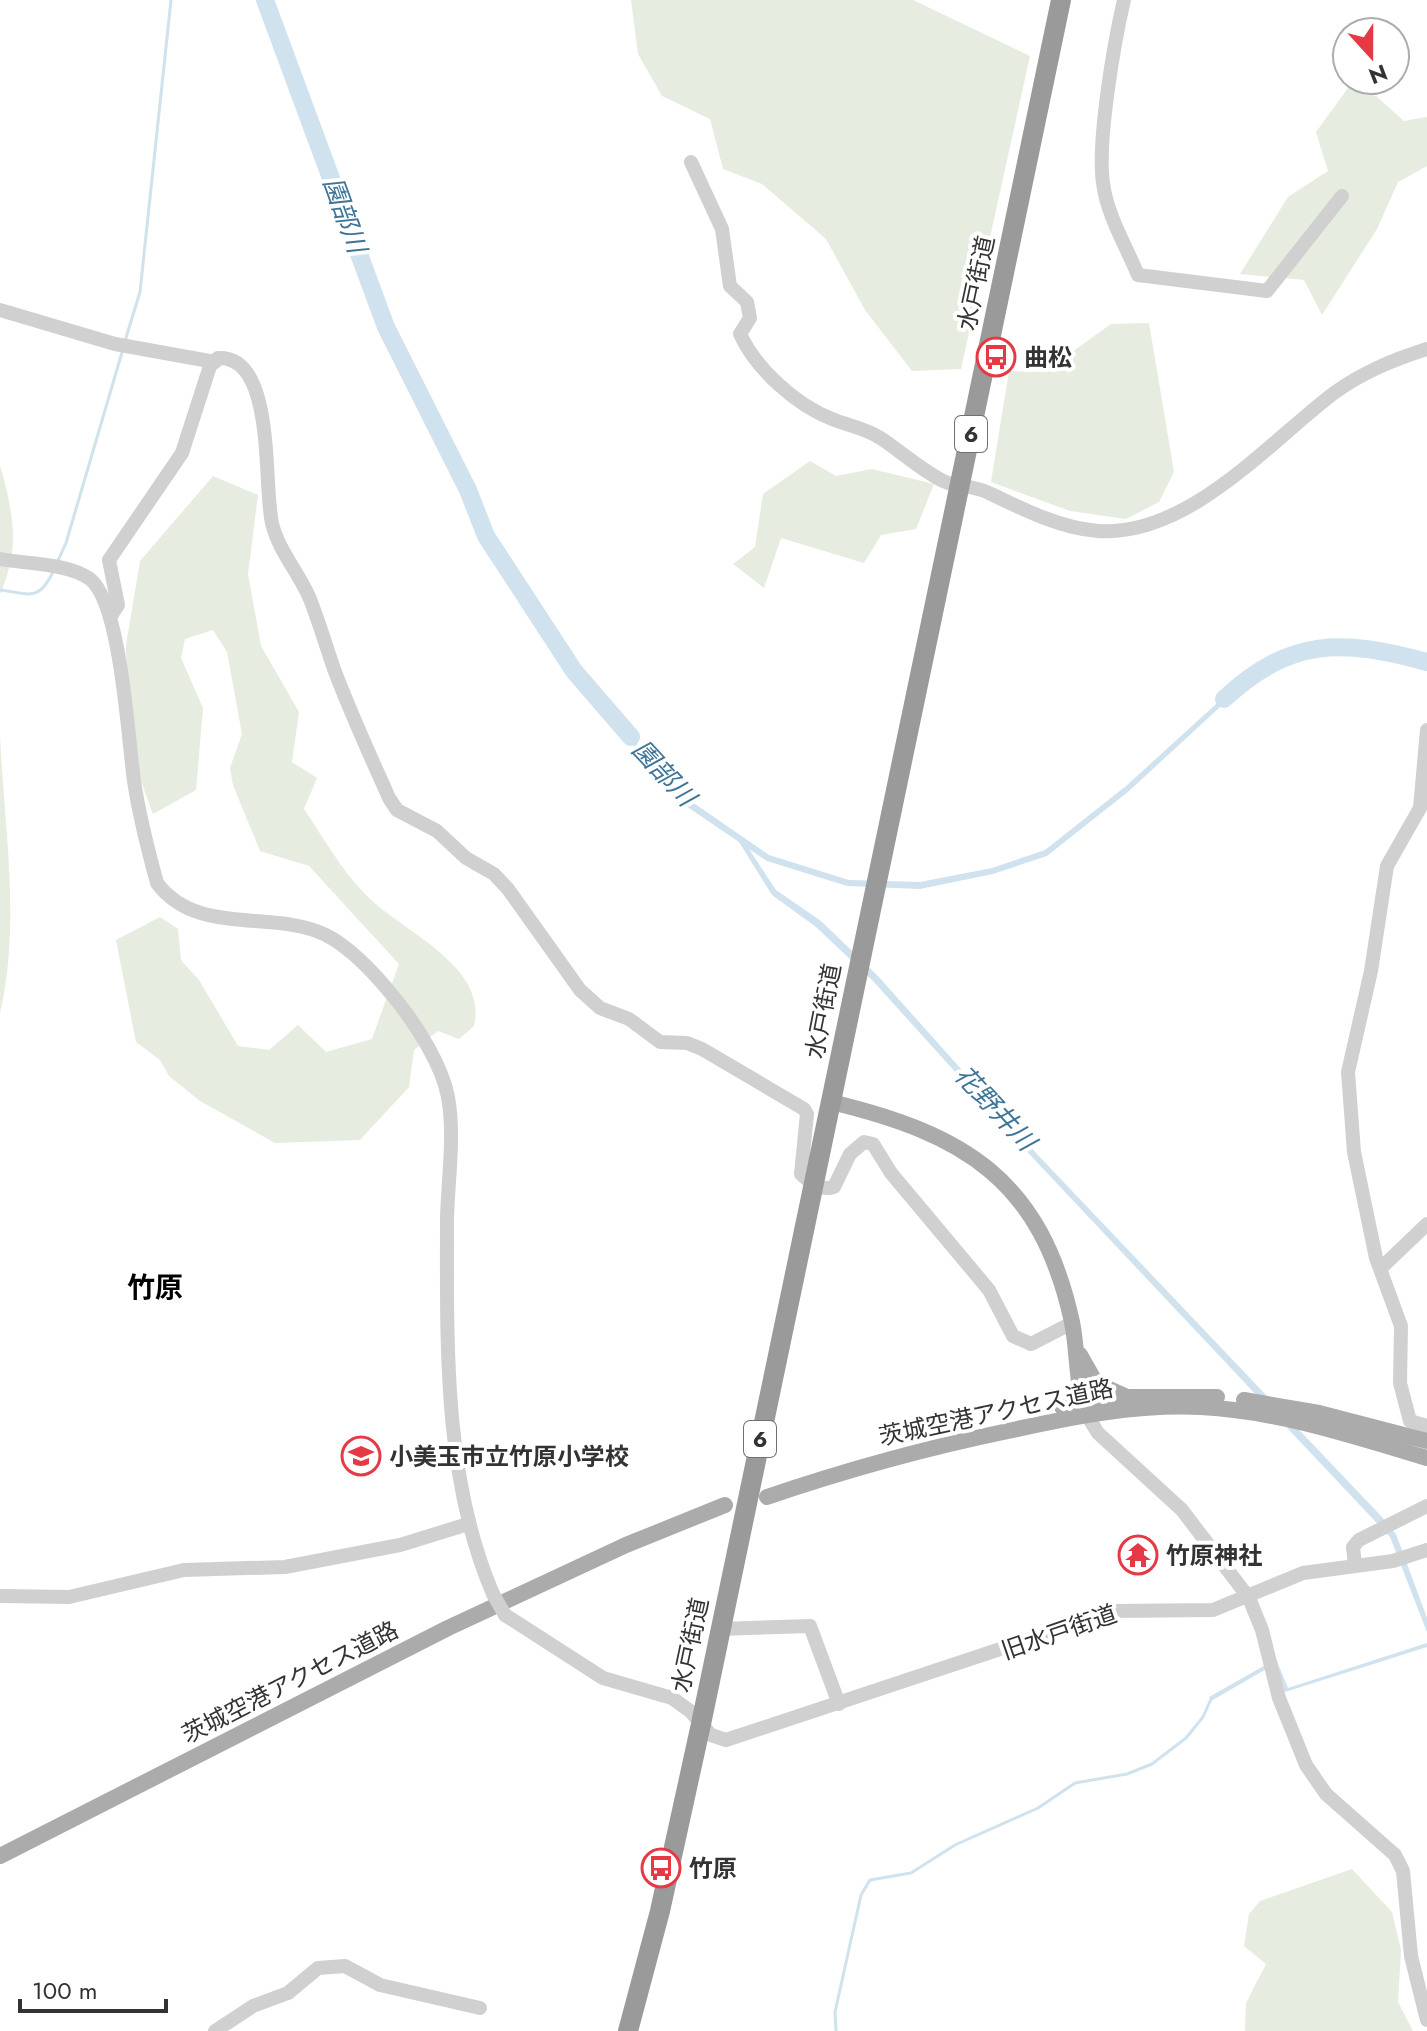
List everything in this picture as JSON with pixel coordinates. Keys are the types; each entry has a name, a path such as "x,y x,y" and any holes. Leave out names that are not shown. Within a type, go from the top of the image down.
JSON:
{"highway":[{"name":"水戸街道","path":"628,2031 660,1911 701,1724 1061,0"}],"main road":[{"path":"831,1102 919,1126 959,1148 993,1174 1029,1213 1056,1264 1072,1323 1084,1409"},
{"path":"1075,1342 1096,1383 1127,1397"},
{"name":"茨城空港アクセス道路","path":"767,1493 890,1450 1127,1397 1197,1396 1287,1406 1427,1441"},
{"name":"茨城空港アクセス道路","path":"1084,1409 1147,1407 1231,1410 1300,1421 1427,1458"},
{"name":"茨城空港アクセス道路","path":"0,1856 448,1628 605,1556 726,1508"}],"street":[{"path":"1124,0 1105,133 1103,182 1109,207 1138,275 1267,291 1342,196"},
{"path":"691,162 722,229 730,286 747,302 750,318 740,334 767,374 817,412 869,430 948,483 979,488 1034,515 1097,531 1136,528 1175,515 1219,486 1337,391 1383,363 1427,349"},
{"path":"0,310 115,344 215,362 231,358 240,362 252,382 263,418 266,487 273,526 309,597 334,670 397,810 437,831 466,858 494,874 580,990 600,1008 629,1019 660,1042 687,1043 702,1049 804,1109 807,1114 801,1174 815,1186 824,1189 834,1187 856,1146 864,1142 873,1144 891,1173 989,1290 1013,1336 1031,1344 1072,1323"},
{"path":"110,617 118,605 118,596 109,560 182,453 215,362"},
{"path":"0,559 77,572 98,588 107,601 135,784 157,883 167,896 186,908 241,920 303,927 345,947 398,1002 441,1075 450,1116 448,1315 452,1400 468,1524 493,1594 505,1615 603,1678 672,1698 701,1724"},
{"path":"1427,730 1420,808 1387,866 1371,971 1348,1072 1354,1152 1381,1268 1401,1326 1402,1399 1410,1421 1427,1426"},
{"path":"1381,1268 1427,1224"},
{"path":"1084,1409 1116,1452 1182,1510 1249,1598 1262,1630 1279,1698 1306,1765 1326,1794 1395,1855 1403,1871 1411,1956 1427,2020"},
{"path":"1355,1565 1353,1547 1359,1540 1427,1506"},
{"path":"0,1596 69,1597 184,1570 285,1567 400,1545 468,1524"},
{"name":"旧水戸街道","path":"701,1724 718,1740 726,1740 1115,1611 1213,1610 1249,1598 1303,1573 1420,1556"},
{"path":"720,1629 810,1626 839,1704"},
{"path":"215,2031 253,2006 288,1993 318,1968 345,1966 380,1985 480,2008"}],"shaded area":[{"path":"631,0 913,0 1030,56 961,369 912,371 865,310 826,239 762,184 723,169 710,119 662,96 638,54"},
{"path":"1342,96 1376,96 1404,121 1427,117 1427,166 1398,182 1377,229 1322,315 1304,280 1240,274 1288,197 1328,171 1316,132"},
{"path":"1149,323 1174,472 1159,502 1126,519 1070,511 991,482 1009,371 1044,372 1111,324"},
{"path":"810,461 836,476 872,469 934,484 916,529 881,535 864,563 781,538 764,588 733,564 755,547 763,494"},
{"path":"0,465 11,514 13,545 7,577 0,594"},
{"path":"213,476 258,495 248,574 261,646 299,712 292,762 317,778 304,809 357,886 455,967 468,985 475,1004 474,1026 459,1039 438,1031 414,1050 409,1087 360,1140 275,1143 200,1101 169,1076 160,1060 136,1042 116,940 160,917 178,929 181,960 199,980 238,1046 269,1050 298,1025 326,1052 372,1039 399,964 309,866 260,851 233,785 230,768 242,734 227,652 213,630 185,639 181,658 203,708 196,790 153,814 134,762 128,721 126,645 140,561"},
{"path":"0,735 10,909 6,979 0,1013"},
{"path":"1352,1869 1392,1912 1401,1950 1398,2002 1413,2031 1245,2031 1246,2003 1266,1964 1244,1946 1249,1914 1260,1901"}],"water":[{"name":"花野井川","path":"572,673 688,799 769,855 849,880 920,882 992,868 1045,850 1126,786 1237,685 1245,684 1129,791 1047,856 993,874 920,889 847,886 767,861 749,849 776,890 821,921 878,976 1036,1153 1382,1517 1396,1534 1427,1618 1427,1632 1390,1537 1032,1157 873,981 816,927 772,895 739,842 683,804"},
{"path":"1427,1643 1427,1647 1285,1692 1275,1664 1211,1701 1209,1697 1276,1659 1288,1688"}],"waterway":[{"path":"125,341 140,292 171,0"},
{"name":"園部川","path":"265,0 386,327 468,490 486,536 574,671 631,737"},
{"path":"57,563 66,543 123,349"},
{"path":"0,590 33,594 44,587 54,570"},
{"name":"園部川","path":"1224,699 1272,664 1319,649 1369,649 1427,662"},
{"path":"836,2031 835,2012 861,1895 870,1880 911,1873 955,1845 1038,1808 1075,1783 1127,1774 1152,1764 1186,1738 1203,1717 1211,1699"}],"place":[{"name":"曲松","path":"996,357"},
{"name":"小美玉市立竹原小学校","path":"361,1456"},
{"name":"竹原神社","path":"1138,1555"},
{"name":"竹原","path":"661,1868"}],"district":[{"name":"竹原","path":"155,1287"}]}
